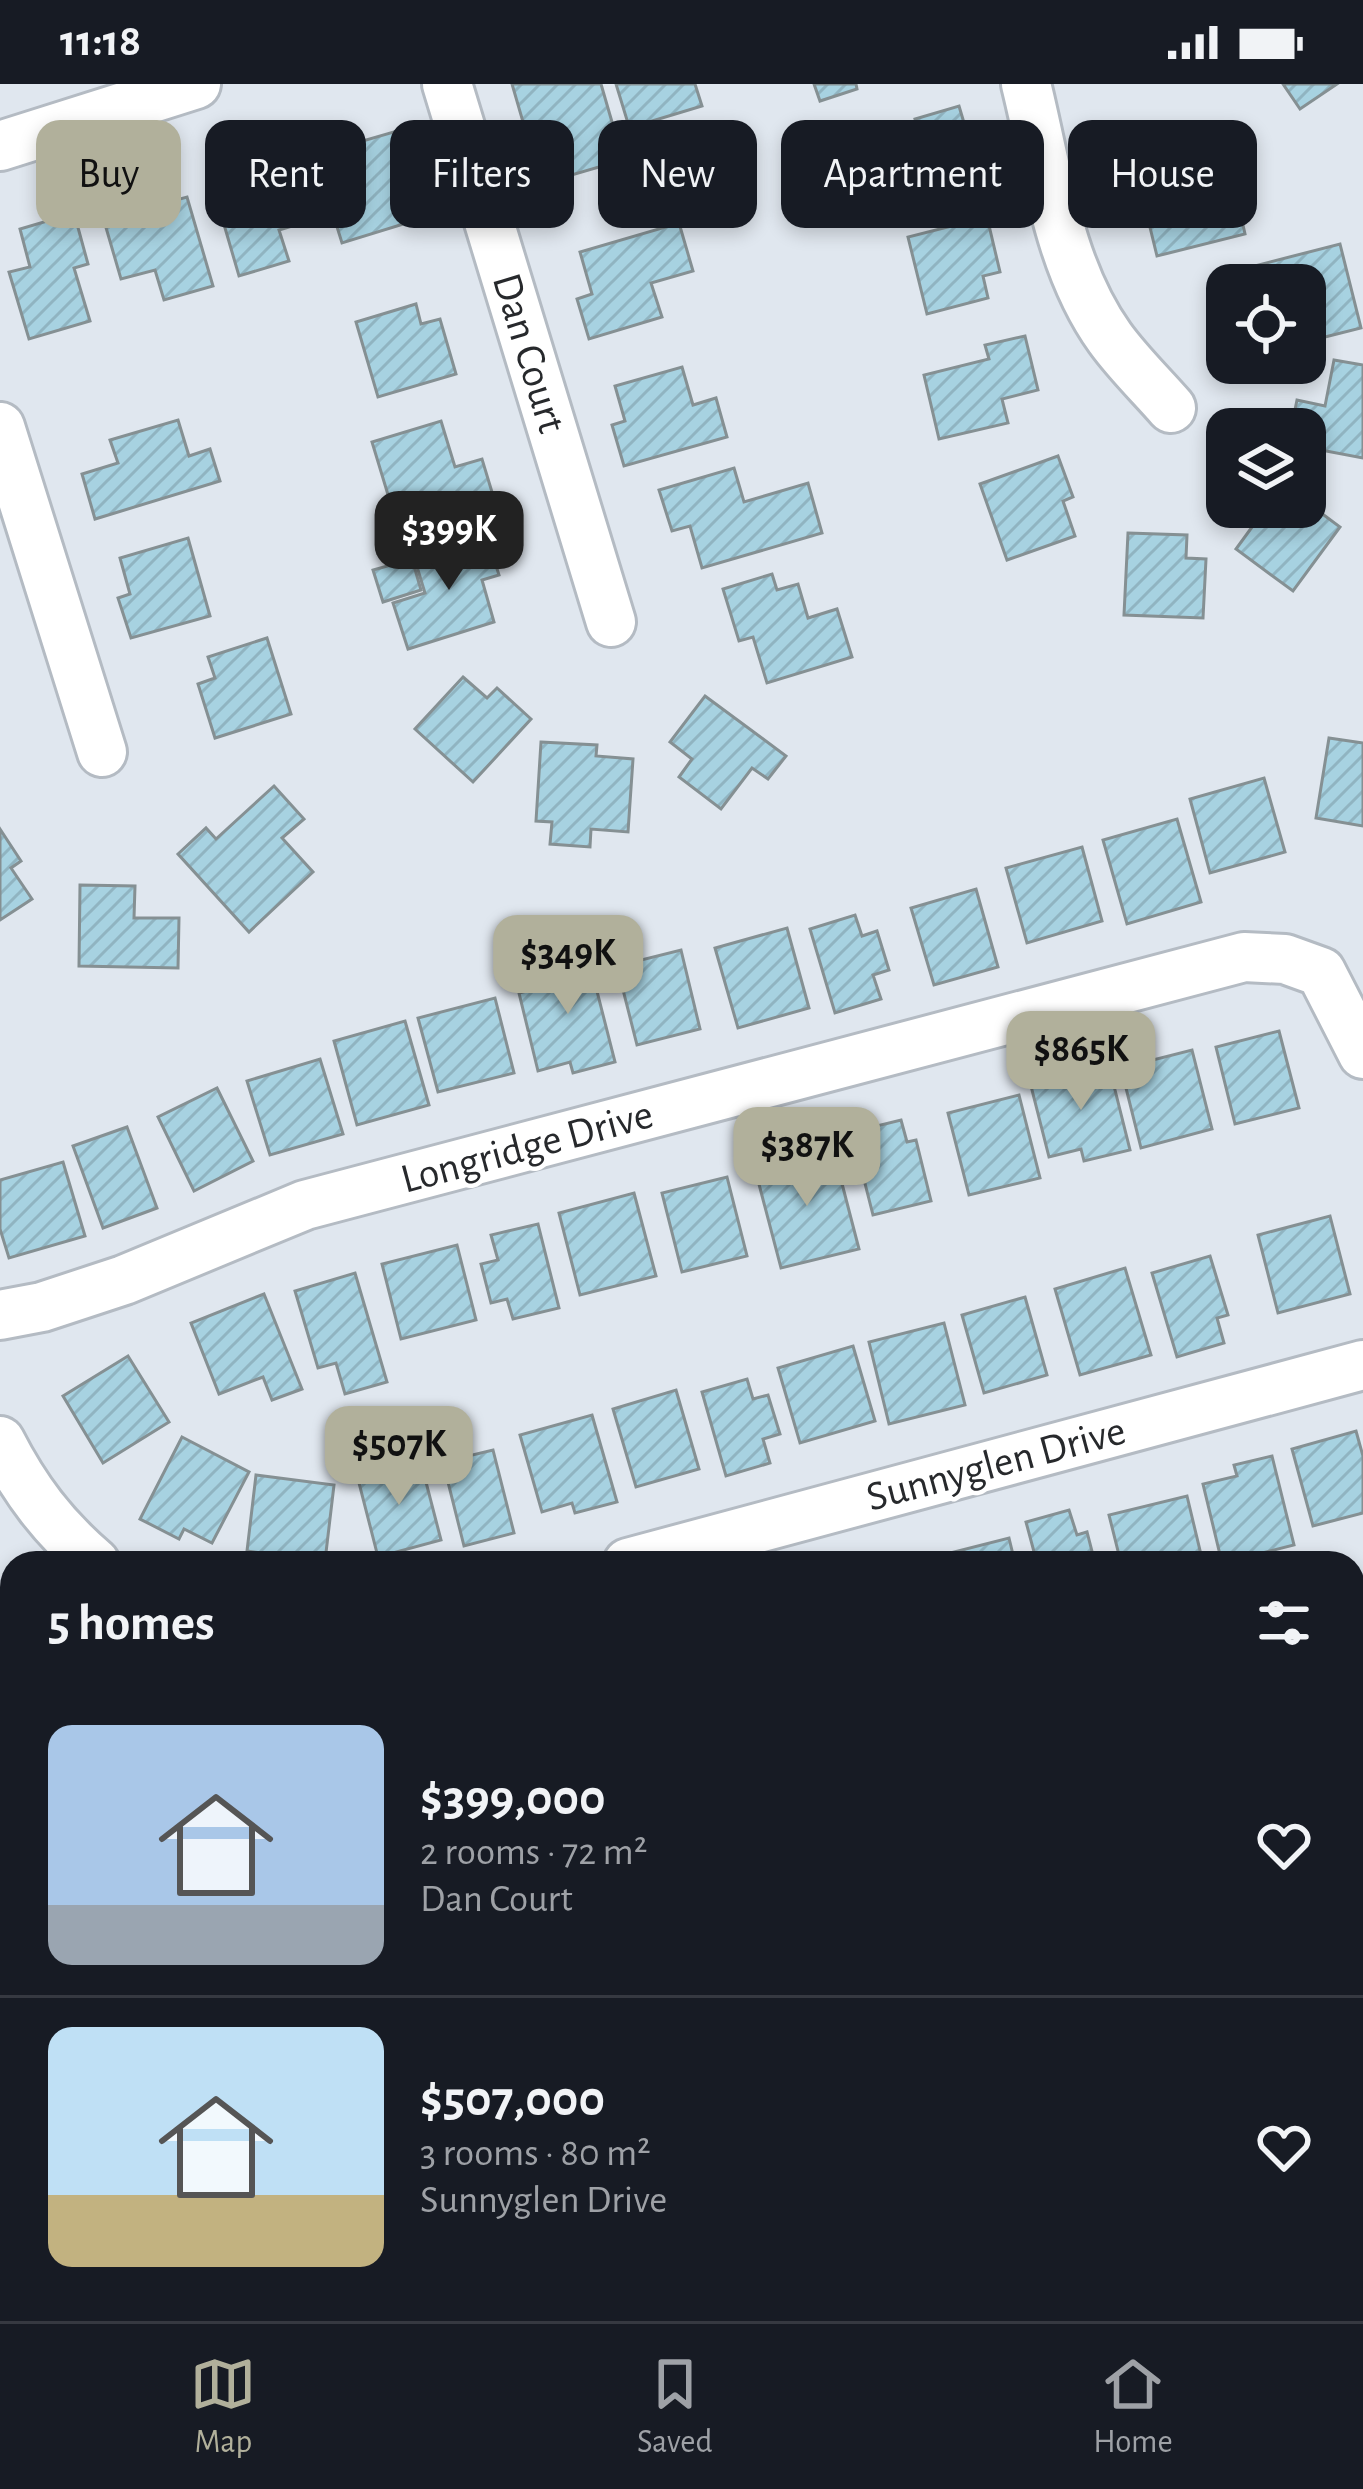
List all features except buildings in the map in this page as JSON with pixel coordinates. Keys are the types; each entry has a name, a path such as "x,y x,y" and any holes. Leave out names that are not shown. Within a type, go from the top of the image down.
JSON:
{"street":[{"path":"0,146 196,84"},
{"name":"Dan Court","path":"447,84 611,622"},
{"path":"1026,84 1057,215 1078,278 1108,336 1171,408"},
{"path":"0,427 102,752"},
{"name":"Longridge Drive","path":"0,1315 42,1307 124,1280 305,1205 1244,957 1285,959 1322,972 1363,1054"},
{"name":"Sunnyglen Drive","path":"673,1551 1363,1365"},
{"path":"0,1441 20,1480 55,1528 81,1551"}]}
